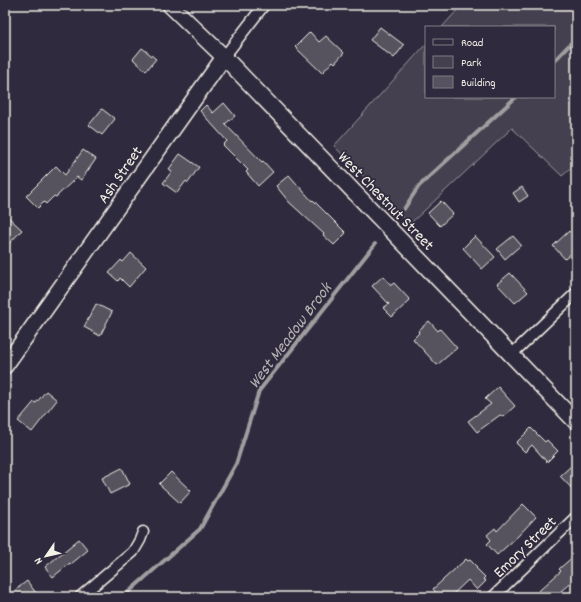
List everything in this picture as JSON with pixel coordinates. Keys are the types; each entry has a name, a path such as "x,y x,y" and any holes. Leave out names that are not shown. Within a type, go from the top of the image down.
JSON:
{"main road":[{"name":"West Chestnut Street","path":"170,5 224,57 576,422"},
{"name":"Ash Street","path":"5,366 224,57"}],"street":[{"name":"Ash Street","path":"224,57 264,5"},
{"path":"511,355 576,293"},
{"name":"Emory Street","path":"493,597 576,517"},
{"path":"80,597 133,552 143,532"}],"green space":[{"path":"462,5 576,5 576,164 562,176 512,128 410,224 334,146 425,45 425,98 555,98 555,26 443,26"}],"building":[{"path":"380,27 404,45 394,58 370,40"},
{"path":"310,32 319,42 326,36 344,53 335,63 333,61 322,73 295,47"},
{"path":"142,48 156,59 146,71 133,59"},
{"path":"224,103 235,116 225,124 273,172 258,186 246,172 248,170 223,145 227,141 200,111 206,105 213,113"},
{"path":"102,109 115,119 102,135 89,125"},
{"path":"83,150 96,159 81,180 77,177 56,197 54,196 46,204 44,202 38,208 26,196 56,166 65,175"},
{"path":"180,154 199,167 188,183 186,181 177,193 163,183 172,171 169,169"},
{"path":"289,175 312,201 313,200 346,233 334,245 289,202 276,186"},
{"path":"522,187 528,196 519,202 513,193"},
{"path":"441,201 453,214 440,226 428,213"},
{"path":"5,214 22,230 5,248"},
{"path":"569,231 576,239 576,249 565,259 553,246"},
{"path":"475,236 495,257 482,269 463,248"},
{"path":"513,236 521,245 505,259 497,249"},
{"path":"131,253 146,267 129,287 120,278 118,281 109,273 121,260 123,262"},
{"path":"510,273 528,292 515,303 497,284"},
{"path":"383,276 391,285 394,283 410,300 392,317 383,308 389,304 372,286"},
{"path":"96,304 112,312 100,336 84,327"},
{"path":"429,321 438,331 440,329 457,348 437,365 413,339 419,333 418,331"},
{"path":"498,387 515,406 503,417 500,415 477,432 468,421 491,404 485,399"},
{"path":"46,391 57,400 32,432 18,421 34,402 36,403"},
{"path":"531,428 545,442 547,440 558,451 547,462 532,445 525,452 516,443"},
{"path":"571,466 576,471 576,493 560,476"},
{"path":"122,468 130,484 110,494 102,478"},
{"path":"171,472 191,491 180,503 159,484"},
{"path":"523,504 536,517 497,555 487,544 491,540 487,535 495,528 497,531"},
{"path":"79,539 88,550 53,577 45,567"},
{"path":"576,554 576,578 561,591 567,597 532,597 561,571 559,569"},
{"path":"466,559 468,561 470,560 477,567 476,568 485,577 483,579 486,581 477,590 468,580 450,597 440,597 433,589"},
{"path":"27,581 39,597 6,597"}],"waterway":[{"name":"West Meadow Brook","path":"555,60 576,38"},
{"name":"West Meadow Brook","path":"404,209 419,186 515,98"},
{"name":"West Meadow Brook","path":"123,597 200,529 236,464 259,391 375,244"}]}
